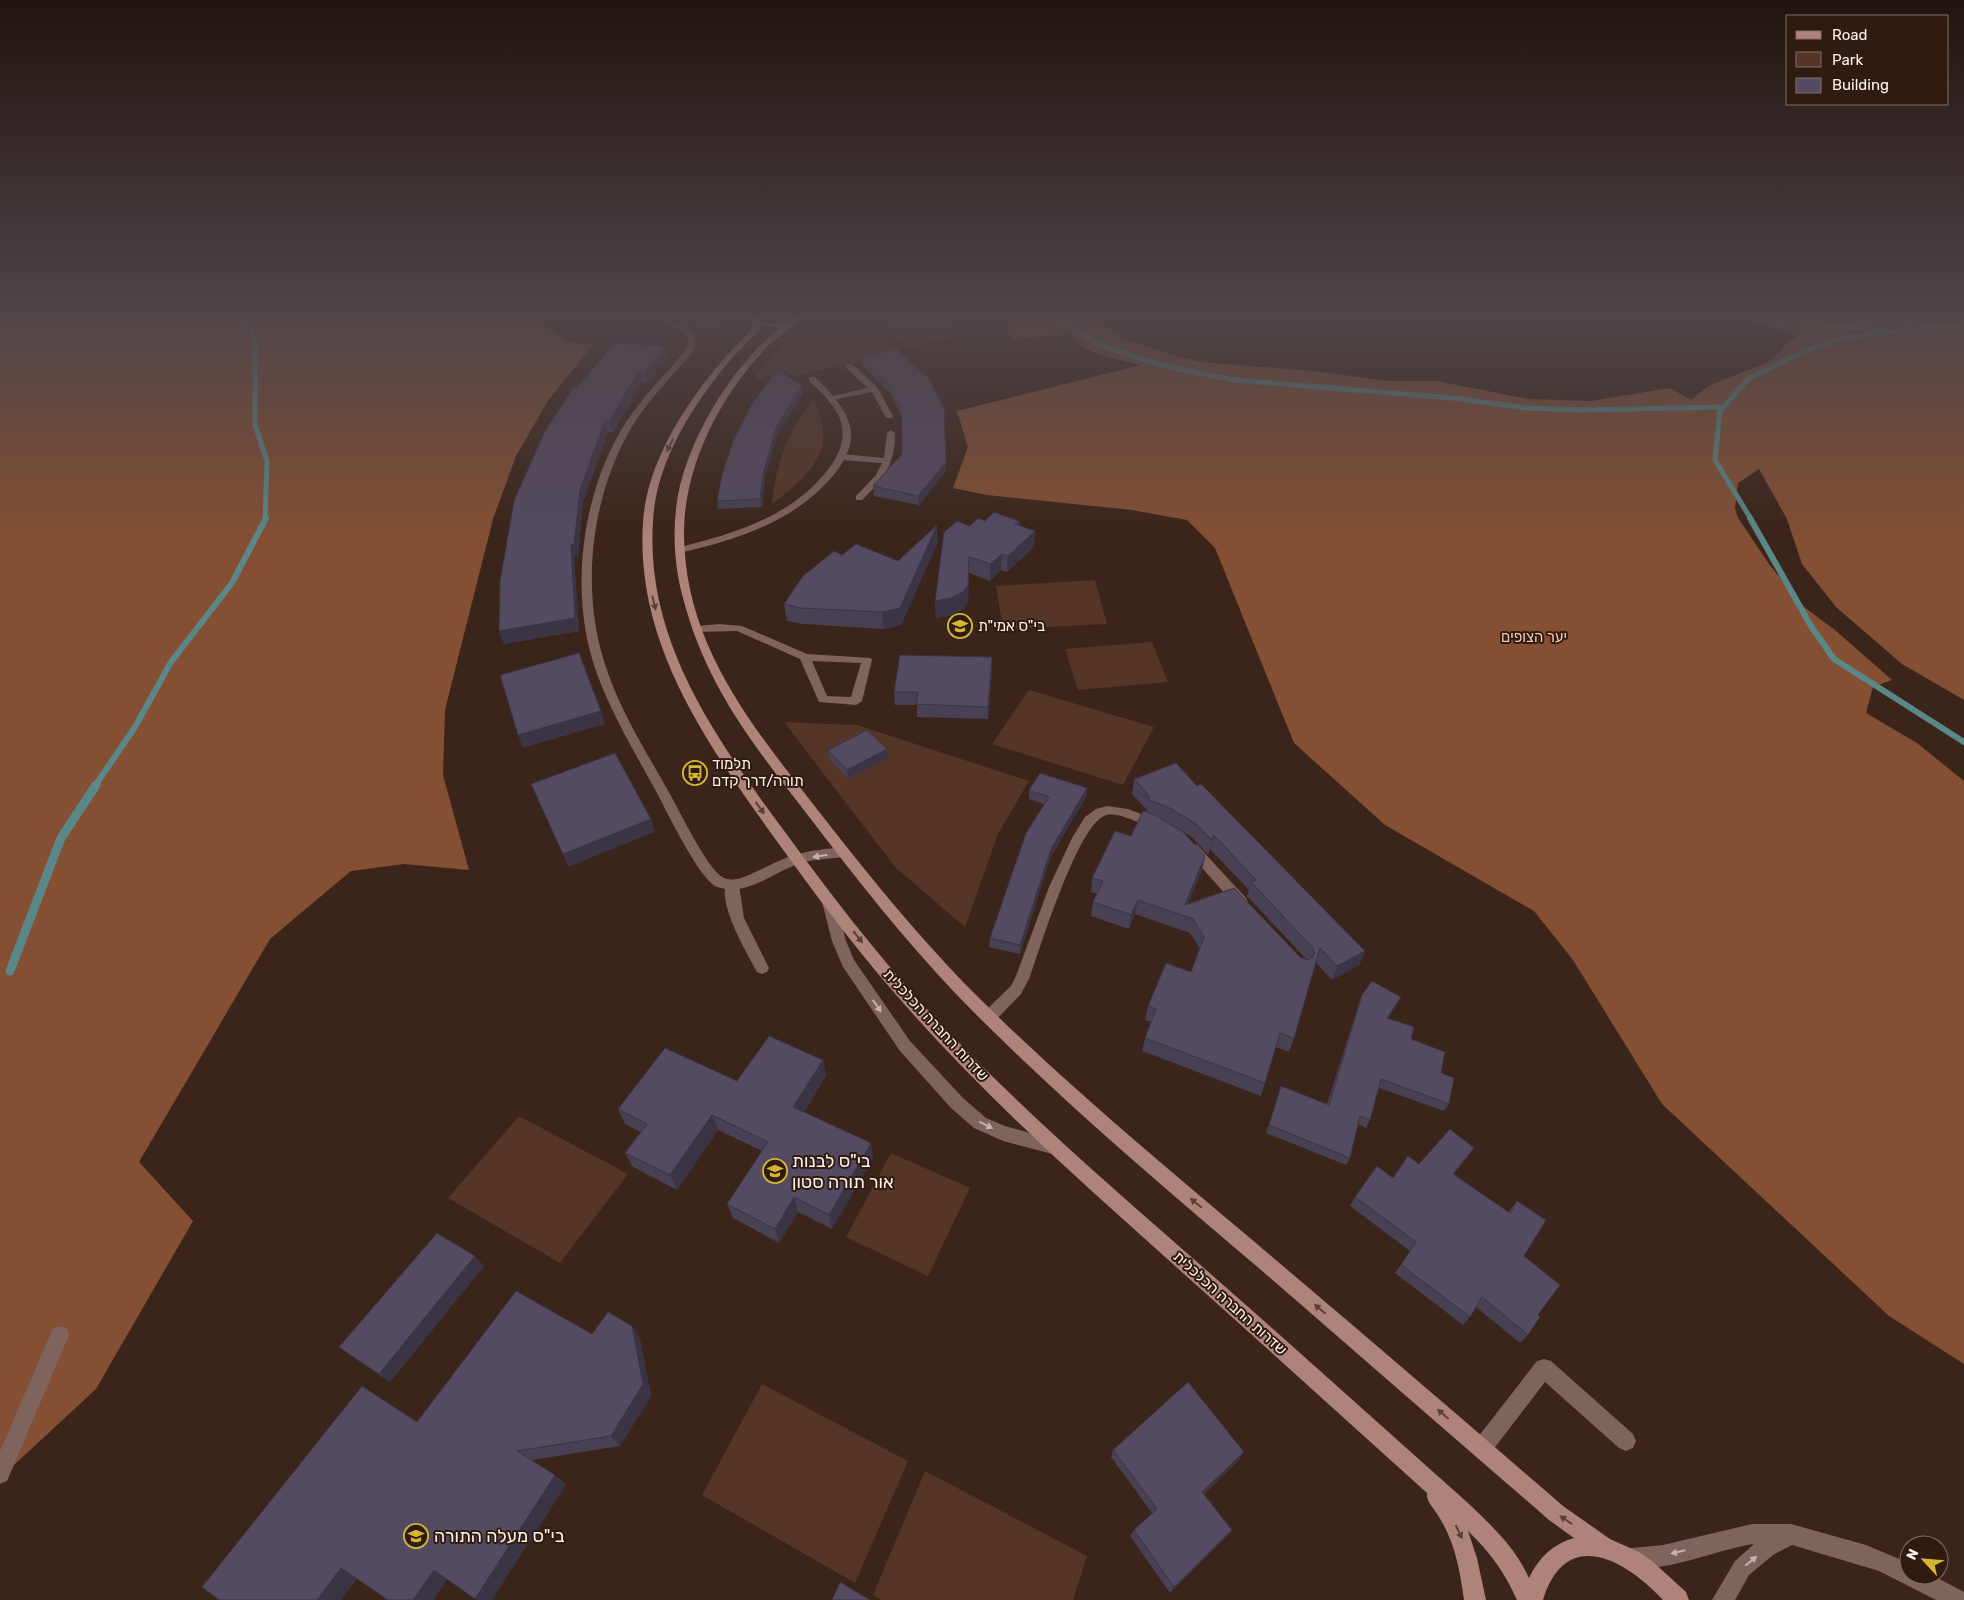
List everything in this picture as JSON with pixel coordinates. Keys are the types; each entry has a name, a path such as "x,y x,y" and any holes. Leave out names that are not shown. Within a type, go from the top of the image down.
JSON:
{"main road":[{"name":"שדרות החברה הכלכלית","path":"704,390 681,424 664,458 651,500 648,558 658,622 688,700 706,730 797,859 922,1014 1056,1147 1410,1464 1495,1543 1514,1569 1528,1600"},
{"path":"732,390 700,440 685,479 681,498 680,550 686,589 698,629 723,688 741,718 843,852 924,949 989,1016 1108,1128 1482,1448 1556,1514 1606,1549"},
{"path":"1410,1464 1448,1510 1463,1541 1475,1600"},
{"path":"1532,1600 1536,1583 1546,1565 1562,1552 1583,1547 1606,1549 1631,1558 1656,1576 1678,1600"}],"street":[{"path":"656,390 635,415 617,446 604,477 593,518 587,557 588,598 593,640 607,685 630,733 703,864 719,882 732,885 745,883 797,859 843,852"},
{"path":"680,550 732,537 778,515 821,485 846,448 847,435 844,420 831,399 822,390"},
{"path":"831,399 871,390"},
{"path":"874,390 889,416"},
{"path":"860,498 881,474 889,461 891,433"},
{"path":"841,457 889,461"},
{"path":"698,629 738,628 806,657 867,660 856,701 823,699 806,657"},
{"path":"989,1016 1016,990 1023,977 1064,864 1089,822 1098,812 1122,812 1165,829"},
{"path":"1179,837 1186,842 1254,915"},
{"path":"732,885 732,904 740,927 762,968"},
{"path":"828,899 839,941 848,963 904,1046 957,1103 980,1123 1003,1133 1056,1147"},
{"path":"0,1474 60,1335"},
{"path":"1482,1448 1544,1368 1626,1441"},
{"path":"1631,1558 1663,1556 1752,1534 1791,1534 1899,1568"},
{"path":"1723,1600 1742,1568 1766,1548 1791,1534"},
{"path":"1930,1585 1957,1600"}],"green space":[{"path":"0,390 557,390 549,399 516,456 493,519 445,710 443,775 469,870 404,864 351,871 270,939 139,1162 193,1221 96,1389 0,1478"},
{"name":"יער הצופים","path":"1042,390 1481,390 1529,399 1591,401 1660,390 1673,390 1691,400 1704,390 1964,390 1964,700 1902,664 1836,607 1802,564 1787,519 1759,469 1738,483 1735,508 1738,518 1769,564 1804,607 1835,630 1892,680 1873,687 1866,713 1917,743 1964,781 1964,1364 1889,1316 1662,1104 1573,960 1534,911 1385,825 1294,743 1215,548 1187,520 1132,510 987,495 953,488 968,447 957,411"},
{"path":"814,399 823,430 821,450 804,477 772,504 776,476 785,448 797,422"},
{"path":"1095,580 1107,624 1003,629 996,586"},
{"path":"1152,642 1168,682 1078,690 1065,649"},
{"path":"1029,690 1154,727 1123,785 992,744"},
{"path":"784,722 857,725 1029,781 998,834 965,927 895,867"},
{"path":"519,1116 628,1174 560,1263 448,1198"},
{"path":"891,1153 970,1188 928,1276 846,1237"},
{"path":"762,1384 908,1461 855,1583 702,1495"},
{"path":"925,1471 1087,1556 1073,1600 882,1600 873,1595"}],"building":[{"path":"572,390 628,390 610,420 605,420 580,490 574,545 571,545 575,618 499,631 500,581 514,501 545,431"},
{"path":"763,390 799,390 776,428 764,470 760,499 717,501 722,475 734,439 752,404"},
{"path":"892,390 935,390 944,408 946,462 918,496 873,486 902,454 902,411"},
{"path":"994,512 1019,521 1015,524 1035,531 1008,556 1002,554 990,564 969,557 968,585 963,592 951,598 935,601 944,532 957,521 970,526 978,518 985,521"},
{"path":"937,525 900,608 882,612 800,608 784,604 803,576 834,551 842,555 856,544 898,561"},
{"path":"579,653 601,711 518,735 500,675"},
{"path":"900,655 992,657 988,707 916,704 918,692 894,692"},
{"path":"867,730 887,749 847,770 828,750"},
{"path":"615,753 651,819 563,854 531,784"},
{"path":"1176,763 1197,786 1201,784 1365,951 1337,966 1320,948 1294,1038 1280,1033 1265,1083 1145,1038 1156,1009 1148,1006 1166,963 1191,972 1204,937 1193,919 1138,900 1131,915 1093,902 1103,881 1092,878 1115,831 1131,836 1143,811 1155,815 1183,832 1205,856 1185,905 1234,888 1300,957 1307,960 1312,958 1315,953 1312,947 1251,882 1256,880 1214,835 1212,840 1195,823 1166,806 1148,800 1150,797 1134,779"},
{"path":"1040,773 1087,788 1051,849 1020,945 990,938 1026,833 1049,797 1029,790"},
{"path":"1372,981 1401,997 1387,1018 1414,1027 1411,1039 1445,1052 1441,1073 1454,1078 1449,1104 1381,1079 1370,1120 1360,1116 1350,1158 1269,1125 1281,1086 1329,1105 1362,995"},
{"path":"769,1036 823,1060 793,1107 871,1143 829,1215 794,1197 775,1229 727,1204 768,1142 712,1115 670,1175 625,1153 647,1124 618,1109 665,1048 737,1081"},
{"path":"1450,1129 1474,1148 1453,1174 1510,1213 1517,1201 1546,1220 1524,1256 1560,1285 1538,1315 1540,1317 1528,1335 1482,1297 1470,1317 1401,1265 1416,1242 1355,1197 1377,1166 1393,1178 1408,1156 1419,1164"},
{"path":"437,1233 475,1256 379,1374 339,1347"},
{"path":"516,1291 592,1334 608,1312 632,1326 643,1384 611,1436 517,1451 555,1475 475,1599 434,1570 413,1600 388,1600 341,1568 317,1600 219,1600 202,1587 362,1386 417,1422"},
{"path":"1188,1382 1244,1452 1202,1492 1232,1530 1174,1587 1134,1530 1157,1509 1113,1450"},
{"path":"840,1582 870,1600 832,1600"}],"waterway":[{"path":"255,390 255,425 267,461 265,519"},
{"path":"1352,390 1453,398 1526,408 1581,410 1723,407"},
{"path":"1723,407 1739,390"},
{"path":"1723,407 1720,411 1715,460 1751,519"},
{"path":"95,786 135,727 171,662 232,583 266,518"},
{"path":"1750,518 1811,626 1834,659 1964,742"},
{"path":"10,971 61,838 96,785"}],"place":[{"name":"בי\"ס אמי\"ת","path":"960,626"},
{"name":"תלמוד תורה/דרך קדם","path":"695,773"},
{"name":"בי\"ס לבנות אור תורה סטון","path":"775,1171"},
{"name":"בי\"ס מעלה התורה","path":"416,1536"}]}
